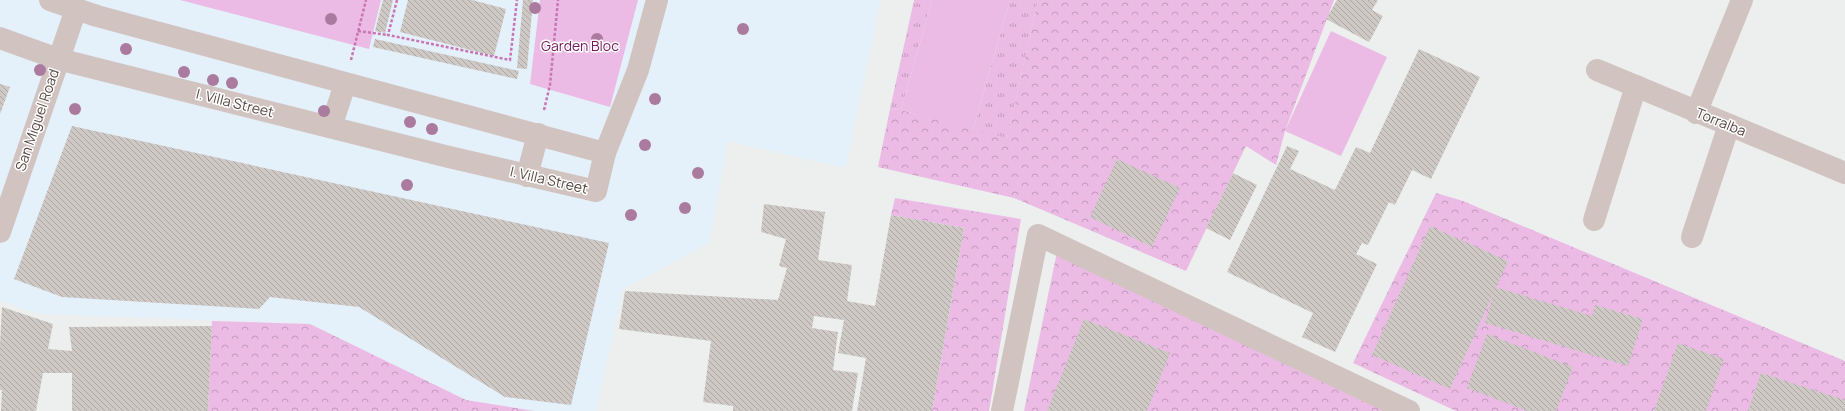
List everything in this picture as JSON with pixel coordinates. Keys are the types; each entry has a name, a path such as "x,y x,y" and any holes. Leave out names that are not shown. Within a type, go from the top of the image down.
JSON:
{"street":[{"path":"50,0 76,9 345,84 605,153 638,70 657,0"},
{"path":"1696,113 1742,0"},
{"name":"San Miguel Road","path":"0,232 76,9"},
{"name":"I. Villa Street","path":"0,38 58,59 527,176 596,191 605,153"},
{"name":"Torralba","path":"1597,70 1696,113 1845,173"},
{"path":"331,127 345,84"},
{"path":"1594,220 1636,86"},
{"path":"1692,237 1729,125"},
{"path":"527,176 538,134"},
{"path":"1002,411 1038,235 1409,411"}],"path":[{"path":"345,84 366,0"},
{"path":"388,35 397,0"},
{"path":"358,31 388,35 510,60 518,0"},
{"path":"538,134 550,85 558,0"}],"shaded area":[{"path":"0,0 881,0 845,168 728,141 709,243 623,289 596,411 534,411 466,400 310,324 39,314 0,301"}],"green space":[{"path":"180,0 381,0 369,49"},
{"name":"Garden Bloc","path":"540,0 638,0 610,107 530,84"},
{"path":"914,0 932,0 901,110 890,109"},
{"path":"932,0 1010,0 973,130 901,110"},
{"path":"1010,0 1038,0 1007,139 973,130"},
{"path":"1038,0 1334,0 1285,131 1276,165 1246,146 1186,271 1014,198 878,167 890,109 901,110 1007,138"},
{"path":"1331,31 1387,57 1341,156 1285,131"},
{"path":"1436,193 1463,201 1845,361 1845,411 1456,411 1353,363"},
{"path":"895,198 1021,219 989,411 932,411 964,228 891,215"},
{"path":"1057,252 1385,411 1024,411"},
{"path":"212,321 310,324 466,400 534,411 208,411"}],"building":[{"path":"383,0 393,0 385,33 375,31"},
{"path":"408,0 472,0 506,9 494,56 400,32"},
{"path":"523,0 533,0 527,69 517,68"},
{"path":"1337,0 1378,0 1372,10 1383,16 1369,42 1326,19"},
{"path":"375,39 519,71 517,79 373,47"},
{"path":"1419,49 1480,77 1431,179 1412,170 1395,205 1389,202 1368,245 1362,243 1356,254 1377,264 1335,352 1302,337 1313,313 1227,272 1287,146 1299,151 1290,169 1335,190 1356,147 1370,153"},
{"path":"0,84 10,87 0,114"},
{"path":"72,126 609,243 571,405 505,397 359,307 270,297 259,309 62,297 14,279"},
{"path":"1117,159 1180,188 1152,247 1090,217"},
{"path":"1233,173 1257,185 1230,240 1206,228"},
{"path":"764,204 825,212 818,260 852,265 847,301 875,306 891,215 964,228 932,411 857,411 866,358 838,353 844,320 814,316 812,328 838,332 833,370 858,373 852,411 733,411 733,406 703,402 711,341 619,329 625,291 778,300 787,268 779,266 786,239 761,232"},
{"path":"1430,226 1508,261 1450,389 1372,355"},
{"path":"1495,287 1592,316 1595,305 1643,319 1628,366 1485,323"},
{"path":"2,307 53,324 48,349 72,351 69,327 212,326 208,411 72,411 72,373 43,373 36,411 1,411 2,390 0,390 0,345"},
{"path":"1084,319 1170,353 1147,411 1047,411"},
{"path":"1487,334 1573,367 1556,411 1527,411 1467,388"},
{"path":"1678,343 1724,359 1706,411 1654,411"},
{"path":"1761,373 1845,400 1845,411 1748,411"}]}
